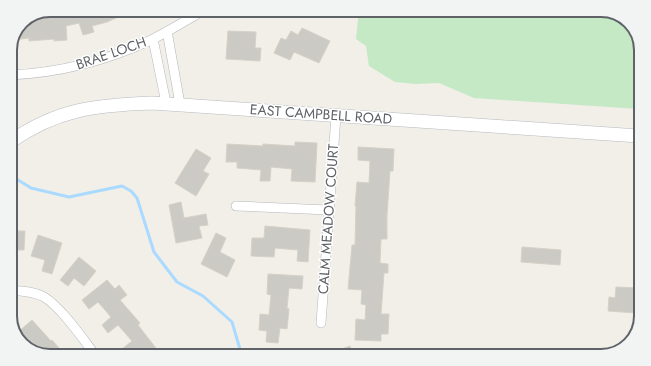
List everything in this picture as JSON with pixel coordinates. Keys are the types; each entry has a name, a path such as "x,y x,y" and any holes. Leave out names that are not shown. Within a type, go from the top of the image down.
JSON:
{"main road":[{"name":"EAST CAMPBELL ROAD","path":"17,138 32,128 67,113 83,109 116,104 166,103 634,136"}],"street":[{"name":"BRAE LOCH","path":"17,74 50,71 110,56 153,39 192,17"},
{"path":"167,31 180,104"},
{"path":"153,39 166,103"},
{"name":"CALM MEADOW COURT","path":"321,323 336,116"},
{"path":"236,206 328,210"},
{"path":"17,291 43,296 52,303 90,349"}],"green space":[{"path":"358,17 609,18 617,21 624,27 632,40 634,48 634,109 474,98 439,83 416,84 395,82 369,66 366,46 356,39"}],"building":[{"path":"46,17 118,17 92,26 94,32 83,35 79,23 66,26 67,40 54,41 54,39 29,41 29,38 19,39 28,26 34,21"},
{"path":"302,28 330,41 319,63 294,52 290,60 274,53 281,38 286,40 291,31 298,35"},
{"path":"228,31 256,32 255,48 261,48 260,61 226,59"},
{"path":"295,142 317,143 315,182 291,181 292,169 271,167 270,181 260,181 261,170 237,168 237,162 226,162 227,144 295,146"},
{"path":"358,147 394,149 393,171 390,171 387,239 381,239 380,263 388,264 388,273 384,273 381,314 389,314 388,334 381,334 381,341 355,340 356,319 365,320 366,305 361,304 362,290 348,289 352,245 355,245 355,206 357,182 369,183 370,161 358,160"},
{"path":"196,149 211,158 203,171 209,174 196,196 175,183"},
{"path":"181,202 184,218 206,214 208,225 199,226 202,238 176,243 169,205"},
{"path":"265,226 310,230 308,262 297,261 298,250 275,248 274,257 251,256 252,238 264,238"},
{"path":"17,231 25,231 24,250 17,250"},
{"path":"216,233 226,238 220,252 235,260 227,277 201,264"},
{"path":"38,235 62,243 52,274 42,271 45,260 31,256"},
{"path":"522,247 561,250 560,265 521,262"},
{"path":"79,257 96,271 84,286 74,278 68,286 60,280"},
{"path":"268,274 303,276 302,289 289,288 287,329 280,328 278,343 266,342 267,331 259,330 260,314 269,315 271,295 267,294"},
{"path":"107,280 115,289 119,285 127,295 120,300 140,323 138,325 157,349 122,349 132,341 118,325 108,333 102,325 111,317 98,302 89,309 82,300"},
{"path":"616,287 634,288 634,313 608,311 609,297 615,298"},
{"path":"32,320 60,349 42,348 34,345 20,330"},
{"path":"350,346 351,349 342,349"}],"waterway":[{"path":"17,179 31,188 69,197 122,186 131,191 137,198 154,252 177,282 203,296 232,322 240,349"}]}
